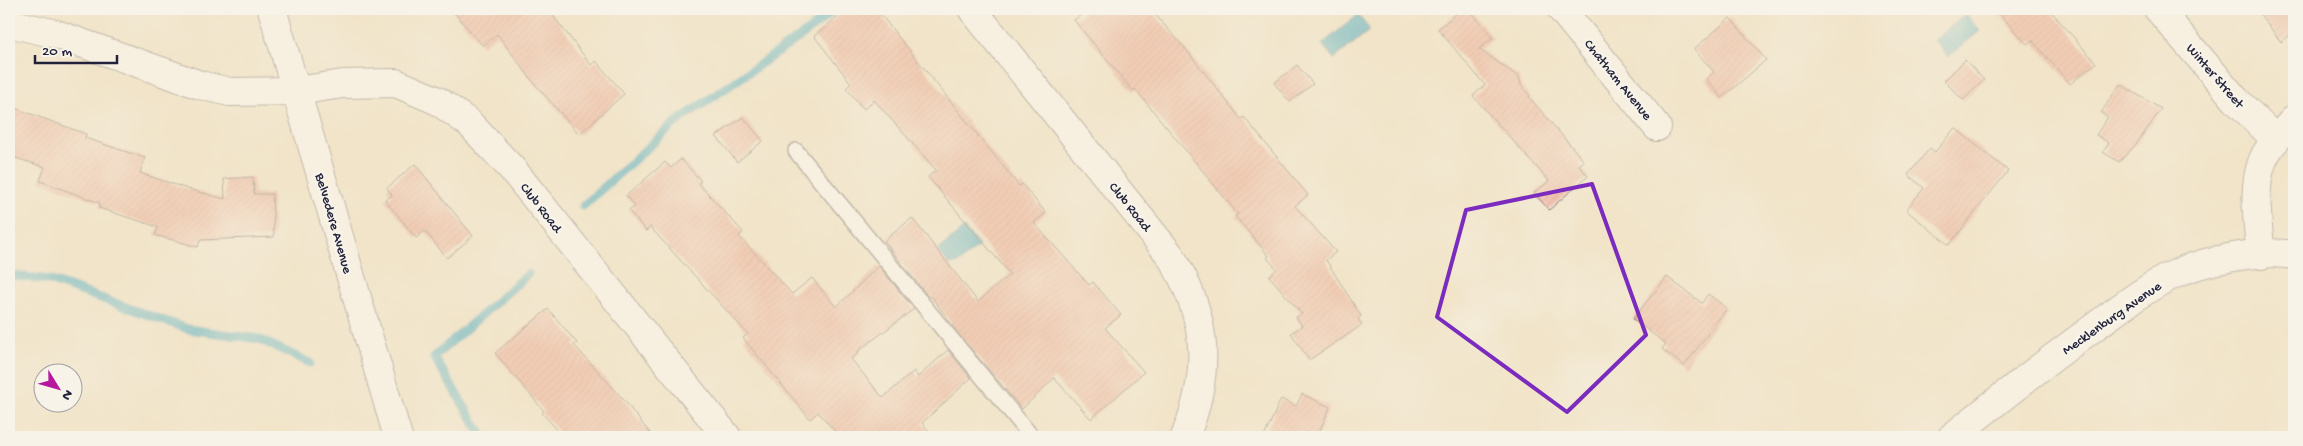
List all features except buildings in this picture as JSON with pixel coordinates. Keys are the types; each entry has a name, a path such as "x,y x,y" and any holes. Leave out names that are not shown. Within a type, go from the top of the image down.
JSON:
{"street":[{"name":"Belvedere Avenue","path":"272,9 398,437"},
{"name":"Club Road","path":"972,9 1170,255 1184,277 1193,298 1202,346 1200,387 1193,418 1185,437"},
{"name":"Chatham Avenue","path":"1561,9 1657,127"},
{"name":"Winter Street","path":"2158,9 2236,100 2276,140"},
{"name":"Club Road","path":"9,23 56,34 200,85 230,92 296,91 343,84 396,83 438,101 469,123 513,170 726,437"},
{"path":"2261,255 2256,202 2262,163 2266,152 2294,119"},
{"name":"Mecklenburg Avenue","path":"1952,437 2055,356 2142,292 2176,273 2214,262 2261,255 2294,255"}],"lane":[{"path":"796,152 1032,437"}],"highlighted area":[{"path":"1592,184 1646,335 1567,412 1437,317 1466,210"}],"water":[{"path":"1966,14 1980,31 1948,57 1934,40"},
{"path":"1358,15 1370,30 1334,59 1322,44"},
{"path":"964,228 979,246 959,263 944,266 934,254"}],"waterway":[{"path":"583,206 675,123 804,34 836,9"},
{"path":"483,437 434,357 528,274"},
{"path":"9,275 49,280 188,329 259,339 310,363"}]}
